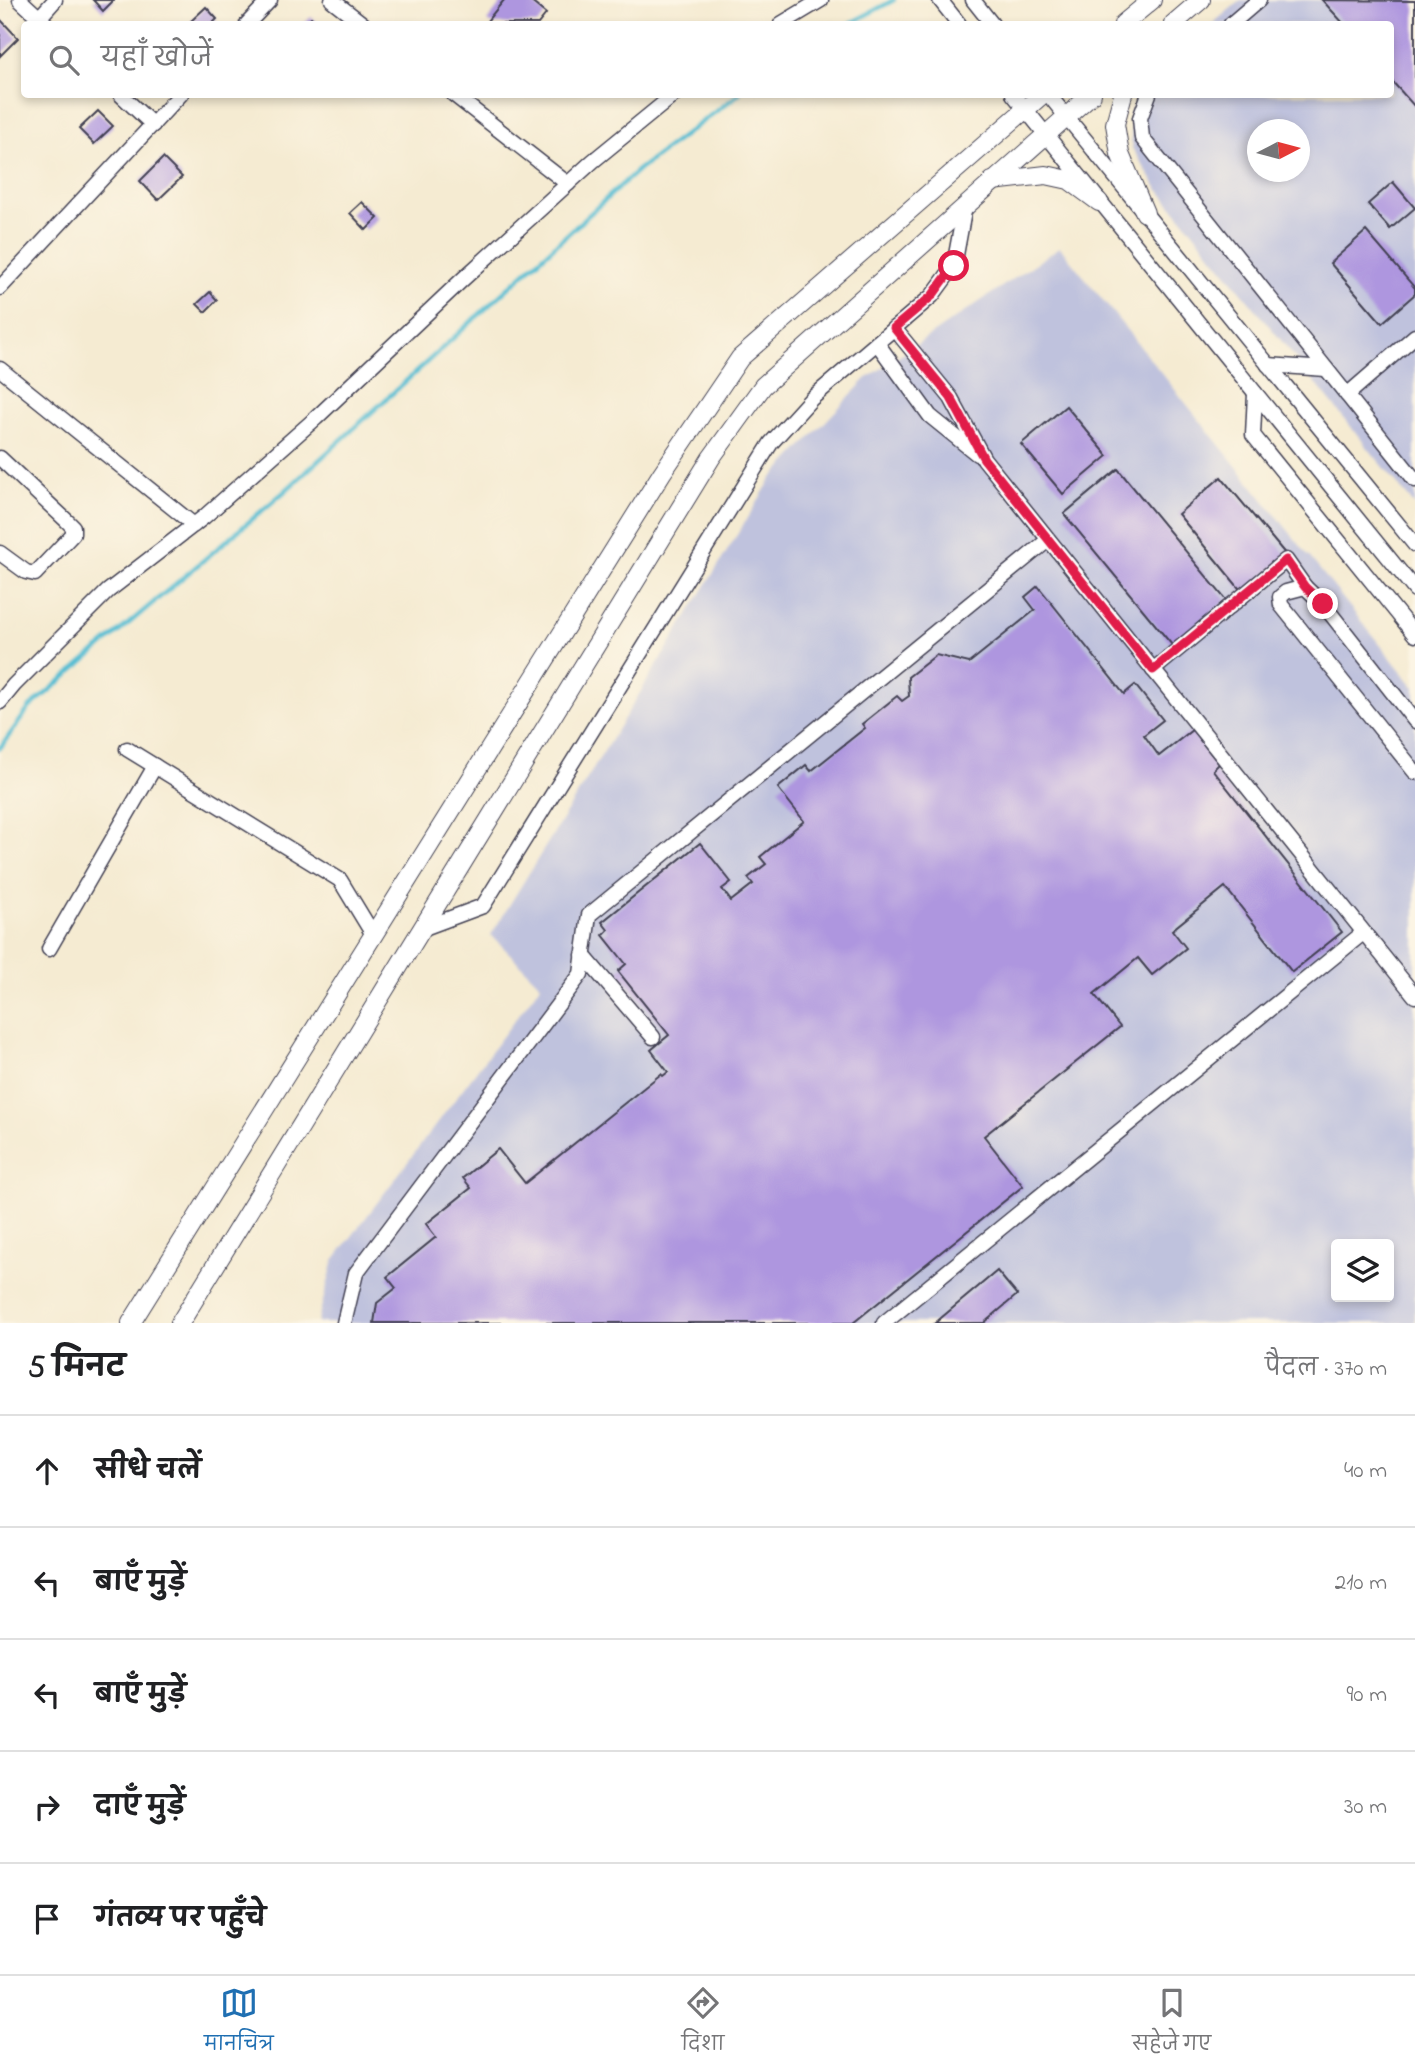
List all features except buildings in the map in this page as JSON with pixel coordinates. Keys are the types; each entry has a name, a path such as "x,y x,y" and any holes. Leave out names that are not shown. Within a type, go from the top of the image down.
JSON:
{"main road":[{"path":"1128,21 1152,0"},
{"path":"1176,21 1201,0"},
{"path":"131,1323 662,473 740,358 1041,98"},
{"path":"180,1323 711,458 763,386 1087,98"},
{"path":"1122,98 1115,124 1121,155 1145,214"},
{"path":"992,181 1046,174 1069,180 1099,202"}],"street":[{"path":"20,0 42,21 55,0"},
{"path":"250,21 270,0"},
{"path":"331,0 359,21"},
{"path":"973,0 990,21"},
{"path":"1234,21 1259,0"},
{"path":"786,21 811,2"},
{"path":"944,5 957,21"},
{"path":"124,98 153,125"},
{"path":"0,288 177,98"},
{"path":"458,98 568,184"},
{"path":"2,696 108,591 194,525 316,418 568,184 669,98"},
{"path":"1016,98 1415,590"},
{"path":"1049,98 1415,545"},
{"path":"1148,98 1140,118 1142,138 1415,480"},
{"path":"424,928 483,906 771,443 811,399 932,296 954,266 965,206"},
{"path":"894,328 951,398 984,459 1415,996"},
{"path":"1348,396 1415,337"},
{"path":"877,343 930,416 984,459"},
{"path":"1268,365 1326,369"},
{"path":"0,369 194,525"},
{"path":"1255,393 1253,435 1415,635"},
{"path":"0,458 73,527 73,534 35,574 26,572 0,553"},
{"path":"344,1323 356,1273 581,974 589,915 1048,540"},
{"path":"1153,670 1286,560 1305,587 1323,604 1415,720"},
{"path":"1305,587 1286,592 1280,597 1280,605 1415,772"},
{"path":"127,749 340,880 374,936"},
{"path":"49,949 155,766"},
{"path":"884,1323 1363,933"},
{"path":"583,955 653,1037"}],"shaded area":[{"path":"1241,0 1415,0 1415,506 1156,186 1132,148 1130,112 1138,98 1394,98 1394,21 1216,21"},
{"path":"1060,247 1415,688 1415,1323 317,1323 334,1260 541,985 491,935 772,478 866,379"}],"waterway":[{"path":"855,21 894,0"},
{"path":"0,748 30,707 284,492 638,170 734,98"}],"route":[{"path":"954,266 932,296 894,328 951,398 984,459 1153,670 1286,560 1305,587 1323,604"}]}
